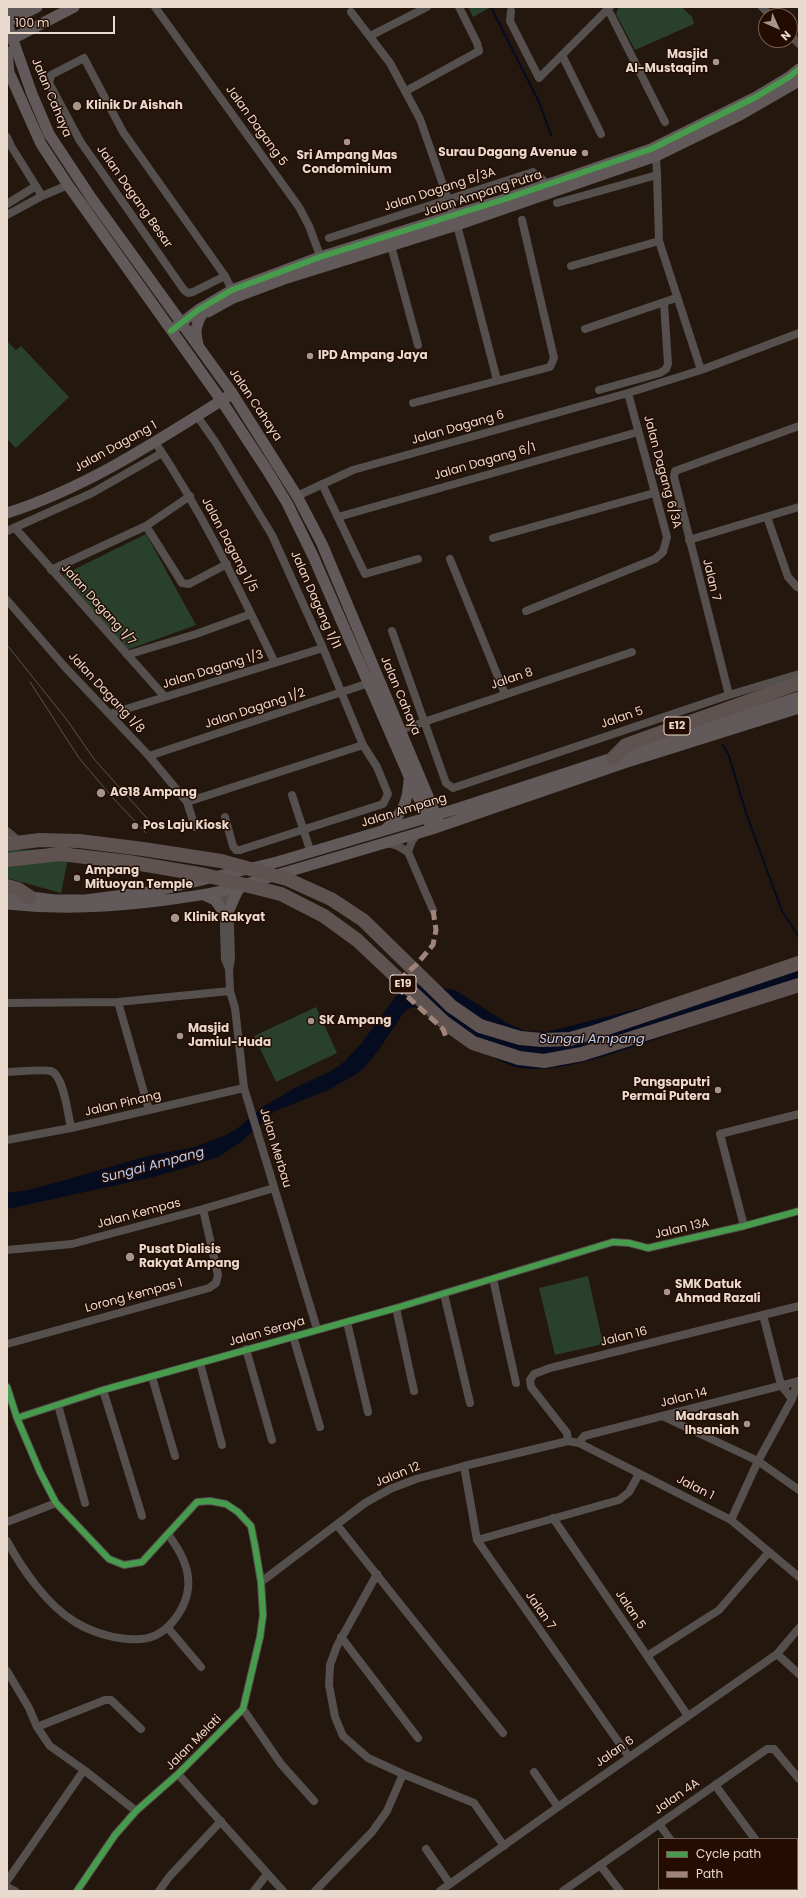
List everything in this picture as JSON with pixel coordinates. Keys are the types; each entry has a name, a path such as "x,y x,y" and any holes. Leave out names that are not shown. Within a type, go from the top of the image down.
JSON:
{"highway":[{"name":"E12","path":"620,758 626,745 745,701 799,683"},
{"name":"E19","path":"7,844 48,840 79,841 221,861 287,879 331,899 363,920 452,1006 480,1026 520,1038 570,1039 589,1034 799,963"},
{"name":"E19","path":"7,860 60,854 129,862 205,875 280,894 324,916 357,940 445,1023 473,1042 519,1058 544,1061 582,1054 799,985"},
{"path":"7,886 18,889 30,897"}],"main road":[{"path":"10,36 34,27 74,7"},
{"path":"7,8 19,14 32,9"},
{"path":"7,23 32,9"},
{"name":"Jalan Cahaya","path":"7,23 10,36 49,134 73,172 232,393 297,496 322,544 428,795 434,822"},
{"path":"20,60 23,41 34,27"},
{"name":"Jalan Cahaya","path":"7,52 8,71 40,144 221,400 287,503 313,556 409,776 434,822"},
{"name":"Jalan Ampang Putra","path":"653,153 756,97 789,77 799,69"},
{"name":"Jalan Ampang Putra","path":"173,333 232,290 455,220 653,153 740,116 799,81"},
{"name":"Jalan Ampang Putra","path":"199,313 322,262"},
{"path":"170,308 186,313 199,313 195,330 198,346"},
{"name":"Jalan Dagang 1","path":"7,513 23,508 86,480 131,456 232,393"},
{"name":"Jalan Ampang","path":"7,904 39,907 87,908 204,895 226,890 384,837 434,822 799,697"},
{"name":"Jalan Ampang","path":"7,894 55,900 85,900 156,891 210,879 228,873 311,853 384,837 420,832 456,809 620,758 799,708"},
{"path":"384,837 406,802 409,776"},
{"path":"428,795 438,802 456,809"},
{"path":"210,879 221,883 226,890 231,882 260,874 277,862"},
{"path":"204,895 215,900 226,911 243,885"}],"street":[{"name":"Jalan Dagang 5","path":"155,7 299,207 309,226 322,262"},
{"path":"370,36 427,7"},
{"path":"406,91 479,51 477,43 459,7"},
{"path":"512,8 510,21 539,78 608,9 665,122"},
{"path":"351,12 370,36 406,91 420,119 455,220 497,380"},
{"path":"562,55 601,134"},
{"name":"Jalan Dagang Besar","path":"84,58 123,132 225,276 193,292 188,293 184,290 80,141 49,83 51,75 84,58"},
{"path":"7,137 9,147 42,196"},
{"path":"653,153 657,175 659,242 676,298 701,370"},
{"name":"Jalan Dagang B/3A","path":"329,238 533,172 543,180 546,190"},
{"path":"557,203 657,175"},
{"path":"7,215 42,196 68,185"},
{"path":"7,204 36,186"},
{"path":"412,403 550,367 554,358 522,220"},
{"path":"389,240 418,345"},
{"path":"571,266 659,242"},
{"path":"225,276 232,290"},
{"path":"585,329 676,298"},
{"path":"599,390 660,373 666,369 668,364 664,303"},
{"name":"Jalan Dagang 6","path":"297,496 353,470 628,393 701,370 799,333"},
{"name":"Jalan Dagang 6/3A","path":"526,610 655,559 663,552 667,537 628,393"},
{"name":"Jalan Dagang 1/11","path":"196,416 216,443 272,535 323,648 363,745 378,767 388,794 383,804 303,830"},
{"name":"Jalan 7","path":"728,694 674,477 676,471 799,426"},
{"name":"Jalan Dagang 6/1","path":"338,517 638,432"},
{"name":"Jalan Dagang 1/5","path":"154,442 190,496 226,564 275,663"},
{"path":"11,530 92,493 162,453"},
{"path":"322,484 365,574 418,559"},
{"path":"493,538 654,493"},
{"path":"51,570 146,526 190,496"},
{"path":"689,540 799,507"},
{"path":"768,516 788,577 796,587 799,588"},
{"path":"146,526 182,583 188,584 226,564"},
{"name":"Jalan Dagang 1/7","path":"11,530 51,570 165,697"},
{"path":"450,559 505,694"},
{"name":"Jalan Dagang 1/8","path":"7,600 64,666 149,756 187,802"},
{"path":"127,655 196,634 251,614"},
{"path":"392,631 424,722"},
{"name":"Jalan Dagang 1/3","path":"110,714 323,648"},
{"name":"Jalan 8","path":"400,730 632,652"},
{"name":"Jalan 5","path":"424,722 446,783 453,788 728,694 799,674"},
{"name":"Jalan Dagang 1/2","path":"149,756 369,683"},
{"path":"195,827 187,802 363,745"},
{"path":"292,795 311,853"},
{"path":"225,817 236,850 252,847 303,830"},
{"path":"7,831 18,840 26,842 102,848"},
{"path":"408,852 412,841 420,832"},
{"path":"384,837 408,852 433,910"},
{"name":"Jalan Merbau","path":"226,890 229,896 226,911 225,959 229,970 230,991 235,1008 245,1091 317,1329"},
{"path":"7,1004 118,1002 230,991"},
{"path":"118,1002 149,1110"},
{"path":"7,1072 50,1071 57,1075 61,1083 72,1128"},
{"name":"Jalan Pinang","path":"7,1140 72,1128 149,1110 245,1091"},
{"path":"744,1226 720,1134 799,1114"},
{"name":"Jalan Kempas","path":"7,1250 72,1244 203,1209 274,1188"},
{"name":"Lorong Kempas 1","path":"7,1344 209,1288 216,1283 218,1275 203,1209"},
{"name":"Jalan 13A","path":"523,1270 613,1242 629,1243 648,1248 744,1226 799,1211"},
{"name":"Jalan Seraya","path":"17,1418 103,1390 396,1308 523,1270"},
{"path":"493,1279 516,1382"},
{"path":"444,1294 470,1403"},
{"name":"Jalan 16","path":"568,1441 567,1434 531,1387 530,1380 534,1374 550,1368 799,1306"},
{"path":"396,1308 414,1391"},
{"path":"764,1315 782,1385 792,1399"},
{"path":"347,1322 368,1412"},
{"path":"293,1336 320,1428"},
{"path":"246,1349 272,1440"},
{"path":"200,1363 222,1445"},
{"path":"152,1377 175,1456"},
{"path":"731,1520 758,1461 792,1399 799,1381"},
{"name":"Jalan 14","path":"579,1443 584,1436 799,1381"},
{"path":"7,1386 17,1418 40,1472 56,1503 110,1559 124,1565 142,1562 197,1502 210,1501 226,1504 238,1512 251,1526 261,1582 263,1615 260,1637 243,1709 281,1764 314,1801"},
{"path":"103,1390 142,1516"},
{"path":"58,1405 85,1503"},
{"path":"662,1416 758,1461 799,1490"},
{"name":"Jalan 1","path":"568,1441 579,1443 731,1520 799,1577"},
{"name":"Jalan 12","path":"261,1582 365,1503 390,1489 416,1479 464,1466 568,1441"},
{"name":"Jalan 7","path":"464,1466 477,1540 629,1757"},
{"path":"477,1540 619,1500 629,1492 639,1474"},
{"path":"7,1522 56,1503"},
{"name":"Jalan 5","path":"553,1518 688,1716"},
{"path":"338,1524 503,1733"},
{"path":"7,1542 18,1562 51,1604 74,1622 121,1639 142,1639 157,1634 168,1628 180,1612 187,1594 188,1578 180,1551 168,1534"},
{"path":"647,1656 719,1610 768,1552"},
{"path":"377,1574 341,1637 330,1665 329,1685 335,1717 343,1736 368,1758 474,1803 504,1846"},
{"path":"168,1628 201,1668"},
{"name":"Jalan 6","path":"440,1891 558,1806 777,1654 799,1628"},
{"path":"341,1637 418,1738"},
{"path":"777,1654 799,1674"},
{"path":"7,1673 29,1708 37,1727 50,1746 84,1770 136,1811"},
{"path":"37,1727 105,1700 111,1700 141,1729"},
{"name":"Jalan Melati","path":"77,1891 115,1835 136,1811 178,1774 243,1709"},
{"name":"Jalan 4A","path":"563,1891 767,1749 774,1749 799,1779"},
{"path":"7,1881 84,1770"},
{"path":"534,1772 558,1806"},
{"path":"178,1774 283,1891"},
{"path":"315,1891 372,1832 387,1811 403,1774"},
{"path":"715,1786 754,1838"},
{"path":"159,1891 169,1877 221,1821"},
{"path":"659,1824 669,1838"},
{"path":"426,1850 450,1884"},
{"path":"600,1865 620,1891"},
{"path":"254,1891 267,1874"},
{"path":"7,1887 15,1891"}],"green space":[{"path":"468,7 491,7 473,17"},
{"path":"619,7 682,7 692,17 694,24 635,50 616,14"},
{"path":"7,341 16,350 21,346 69,397 16,448 7,439"},
{"path":"146,534 196,625 127,650 63,575"},
{"path":"7,837 21,850 70,848 61,893 7,878"},
{"path":"316,1007 337,1053 276,1082 254,1036"},
{"path":"588,1276 603,1344 555,1355 539,1288"}],"water":[{"name":"Sungai Ampang","path":"799,968 799,991 588,1061 553,1068 520,1068 509,1065 483,1051 422,1009 412,1007 404,1012 378,1051 365,1067 355,1075 326,1091 275,1111 241,1142 218,1157 149,1178 7,1209 7,1193 28,1190 144,1157 195,1147 226,1135 238,1128 261,1108 295,1088 333,1070 343,1063 361,1044 396,996 422,984 455,990 507,1023 525,1031 546,1032"}],"waterway":[{"path":"491,7 539,102 551,135"},
{"path":"723,745 729,756 746,813 782,911 799,937"}],"tram line":[{"path":"7,645 67,720 94,759 154,826"},
{"path":"30,682 79,758 113,798 146,833"}],"marked path":[{"path":"433,910 436,930 433,945 416,965 399,980 399,989 443,1029 446,1037"}],"cycle path":[{"path":"171,331 198,310 232,290 320,257 502,200 651,149 756,97 789,77 799,69"},
{"path":"17,1418 103,1390 396,1308 613,1242 629,1243 648,1248 744,1226 799,1211"},
{"path":"7,1387 17,1418 40,1472 56,1503 109,1559 124,1565 142,1562 197,1502 210,1501 226,1504 238,1512 251,1526 261,1582 263,1615 260,1637 243,1709 178,1774 136,1811 115,1835 77,1891"}],"place":[{"name":"Masjid Al-Mustaqim","path":"716,62"},
{"name":"Klinik Dr Aishah","path":"77,106"},
{"name":"Sri Ampang Mas Condominium","path":"347,142"},
{"name":"Surau Dagang Avenue","path":"585,153"},
{"name":"IPD Ampang Jaya","path":"310,356"},
{"name":"AG18 Ampang","path":"101,793"},
{"name":"Pos Laju Kiosk","path":"135,826"},
{"name":"Ampang Mituoyan Temple","path":"77,878"},
{"name":"Klinik Rakyat","path":"175,918"},
{"name":"SK Ampang","path":"311,1021"},
{"name":"Masjid Jamiul-Huda","path":"180,1036"},
{"name":"Pangsaputri Permai Putera","path":"718,1090"},
{"name":"Pusat Dialisis Rakyat Ampang","path":"130,1257"},
{"name":"SMK Datuk Ahmad Razali","path":"667,1292"},
{"name":"Madrasah Ihsaniah","path":"747,1424"}]}
